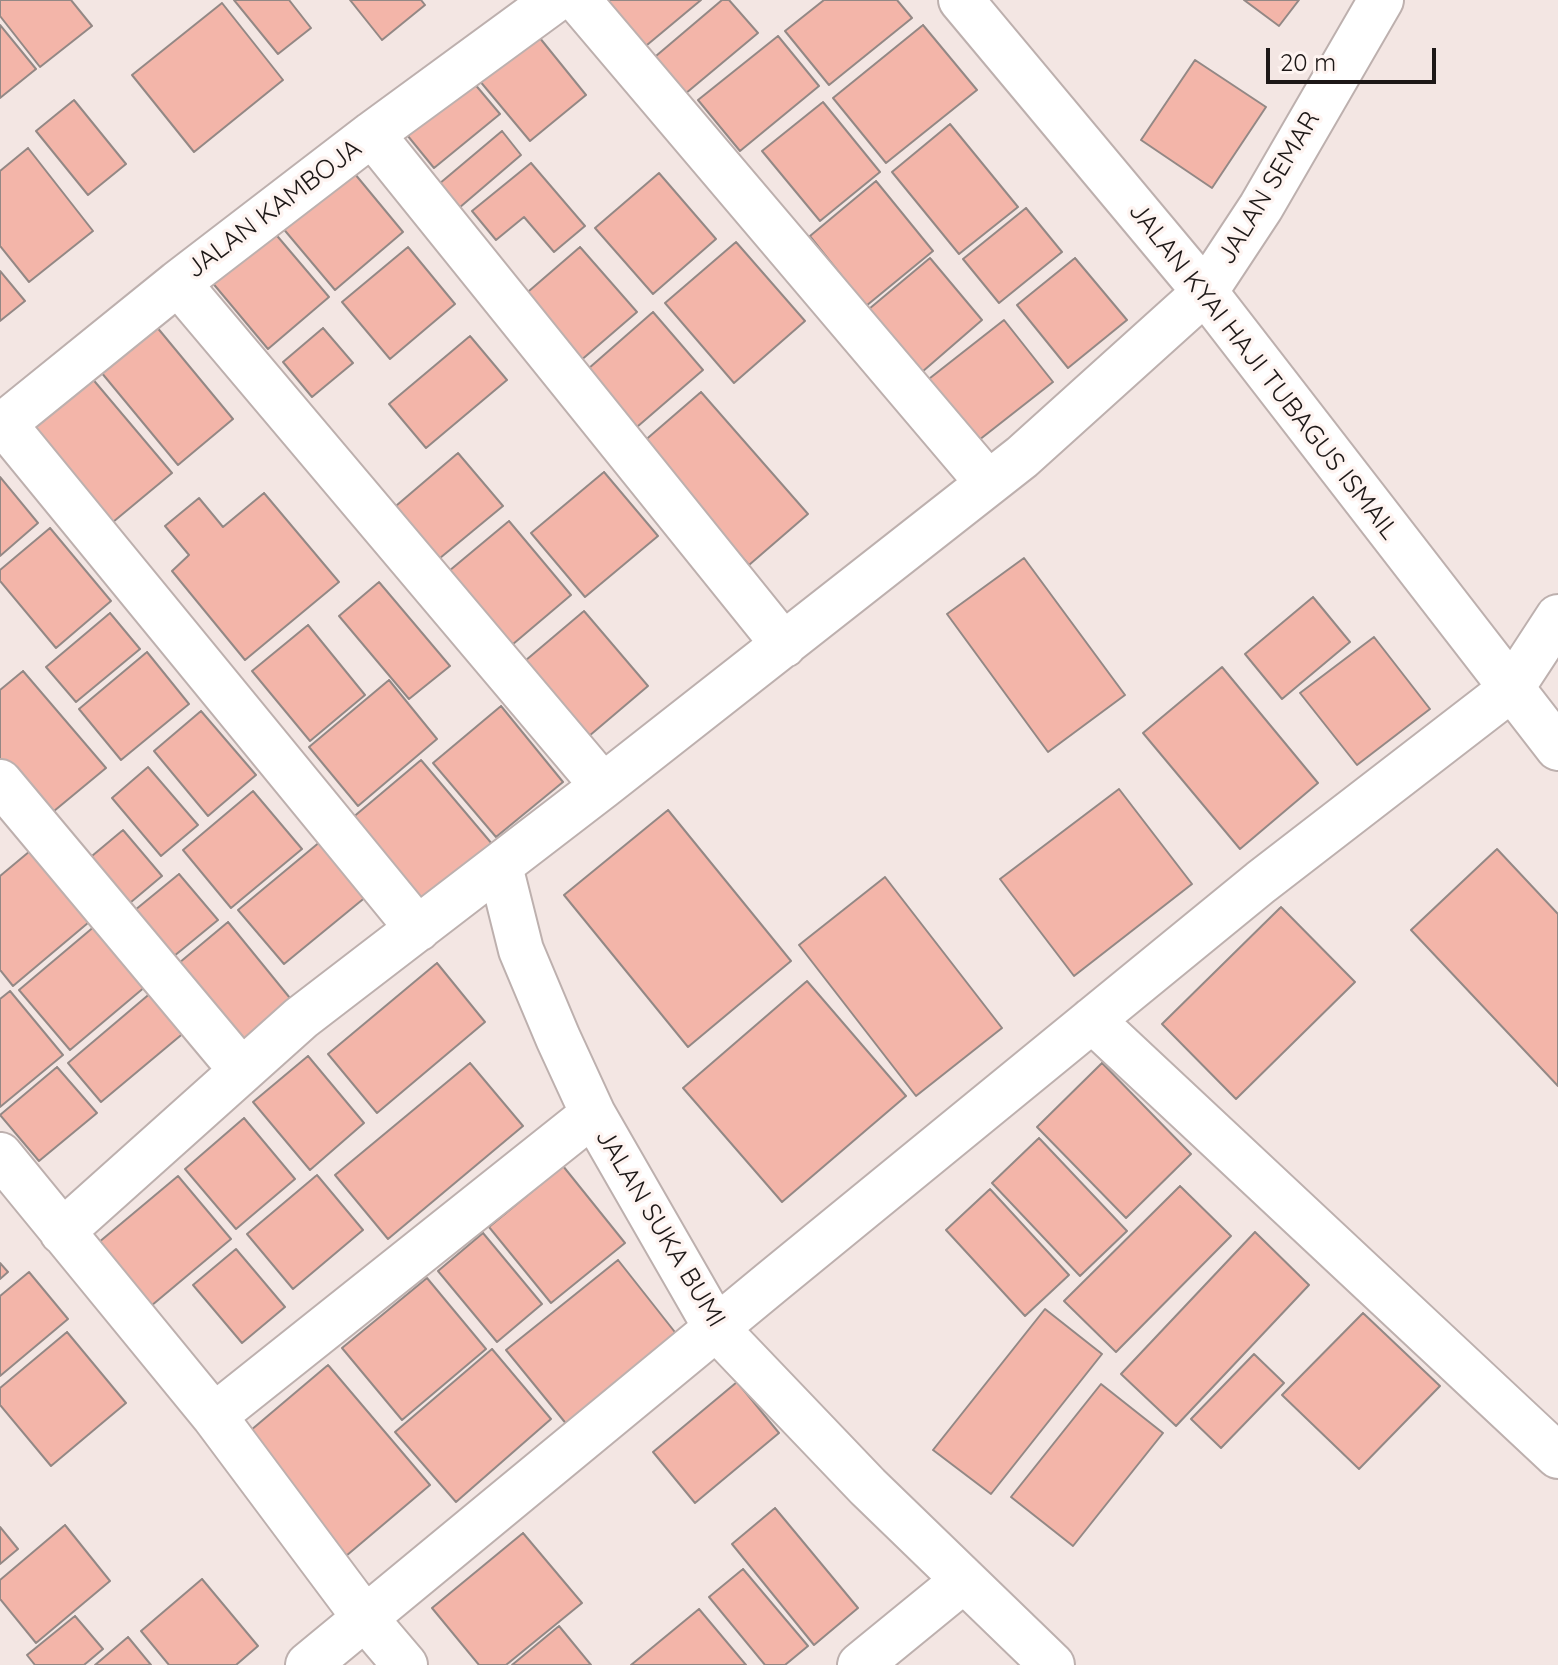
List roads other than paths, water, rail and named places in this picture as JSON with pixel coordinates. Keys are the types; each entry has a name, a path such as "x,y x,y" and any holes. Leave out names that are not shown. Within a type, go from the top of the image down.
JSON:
{"street":[{"name":"JALAN KAMBOJA","path":"2,426 178,283 372,134 555,0"},
{"path":"578,0 988,483"},
{"name":"JALAN KYAI HAJI TUBAGUS ISMAIL","path":"961,0 1205,292 1558,748"},
{"name":"JALAN SEMAR","path":"62,1232 301,1018 1022,457 1205,292 1261,207 1381,0"},
{"path":"372,134 784,645"},
{"path":"178,283 603,786"},
{"path":"2,426 418,929"},
{"path":"308,1665 1261,882 1511,689 1558,617"},
{"path":"0,782 242,1071"},
{"name":"JALAN SUKA BUMI","path":"500,866 521,950 593,1114 716,1328 868,1487 1052,1665"},
{"path":"1092,1020 1558,1456"},
{"path":"214,1416 593,1114"},
{"path":"0,1155 214,1416 365,1618 405,1665"},
{"path":"860,1665 964,1580"}]}
